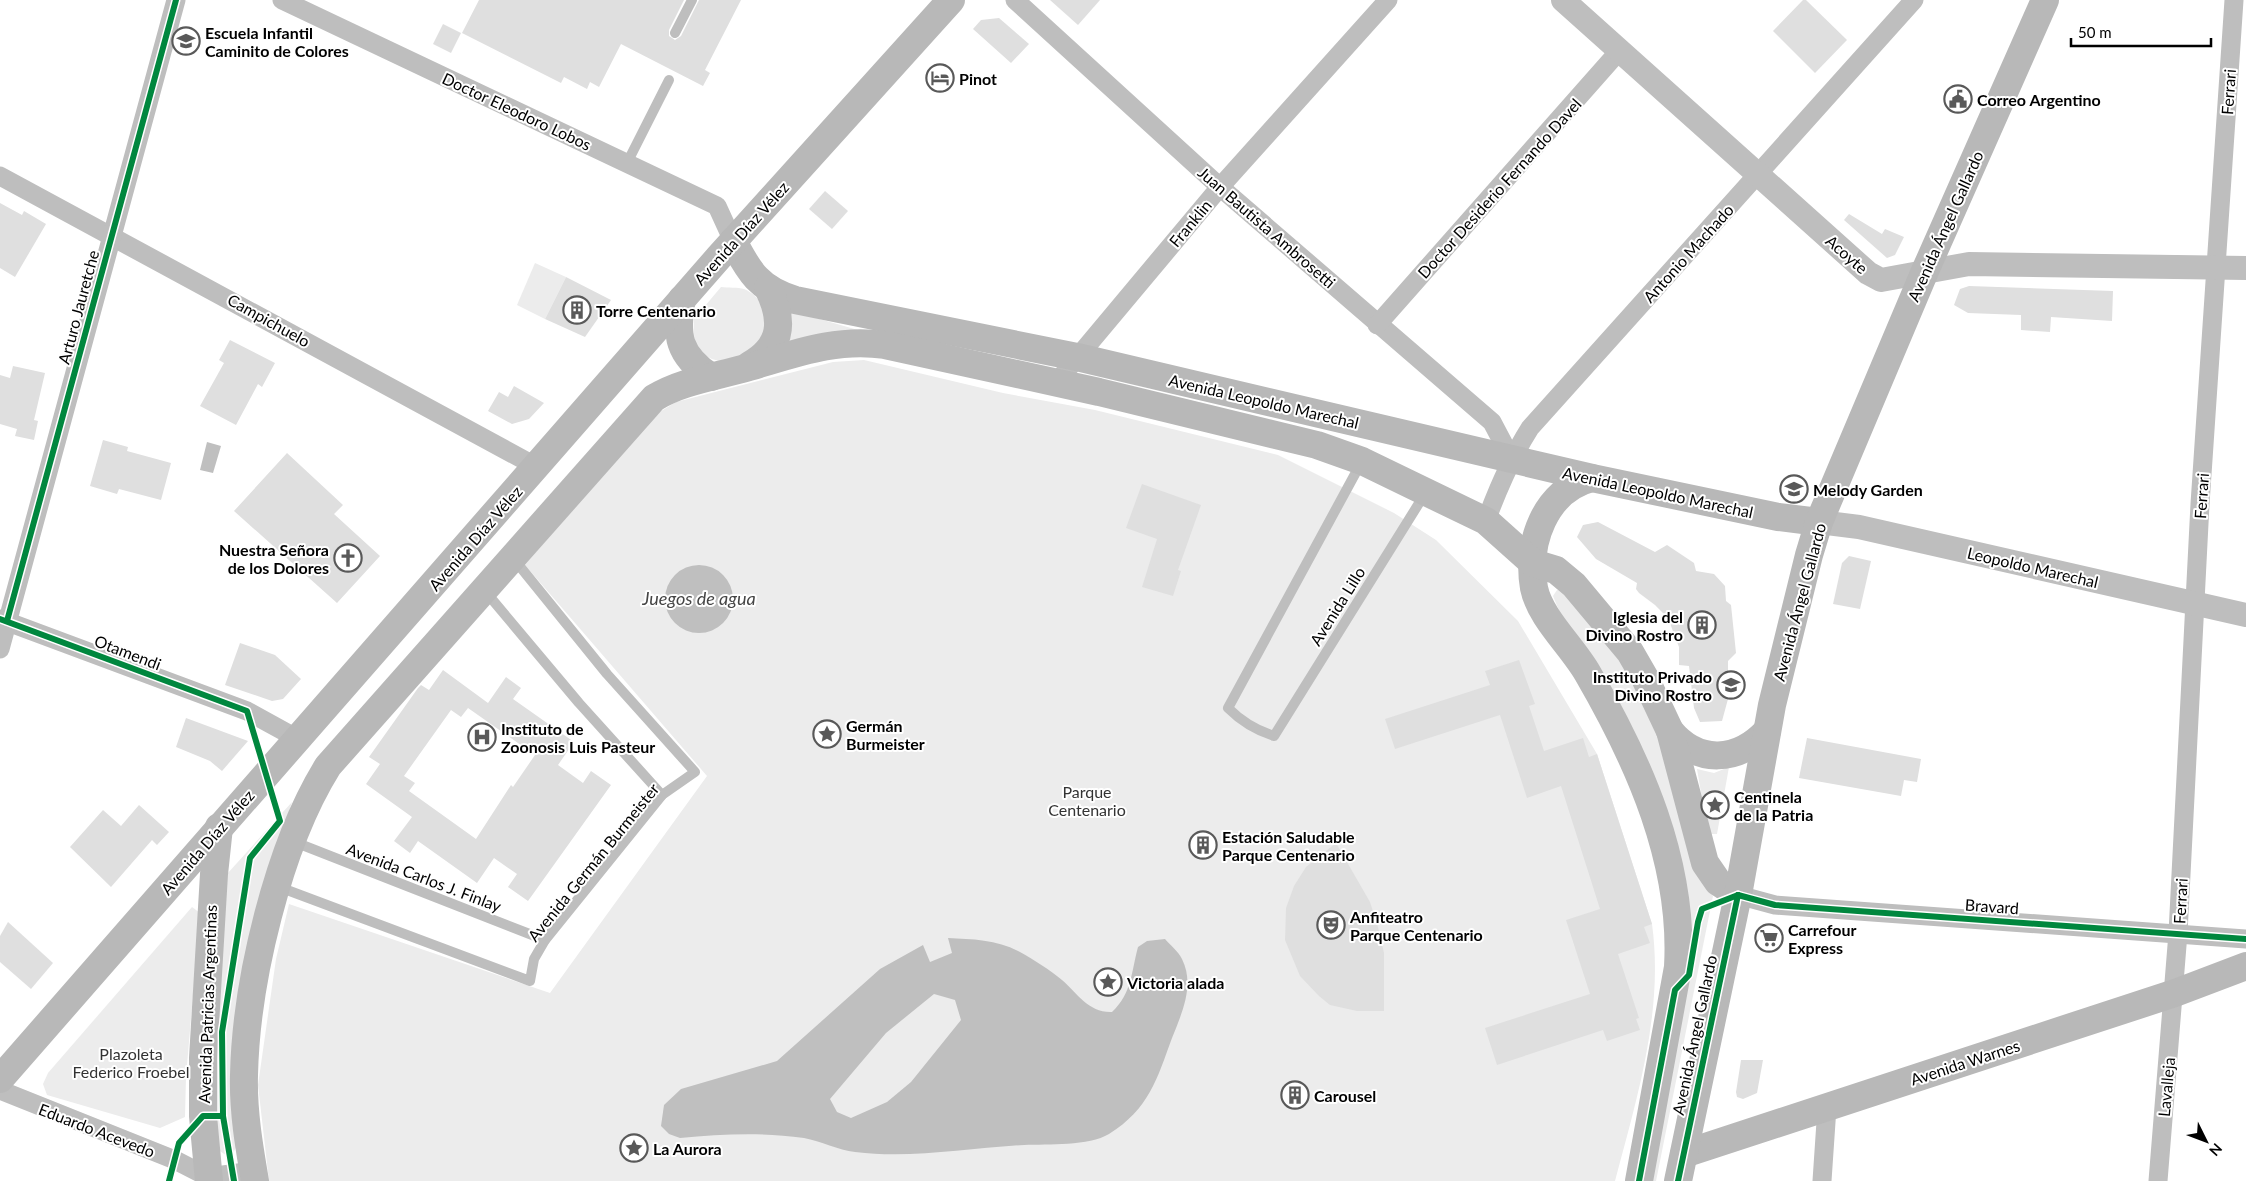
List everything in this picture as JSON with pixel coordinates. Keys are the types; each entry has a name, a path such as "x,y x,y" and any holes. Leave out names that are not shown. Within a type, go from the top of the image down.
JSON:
{"main road":[{"name":"Avenida Díaz Vélez","path":"0,1078 733,241 952,0"},
{"name":"Avenida Ángel Gallardo","path":"1678,1181 1738,895 1767,731 1819,522 1924,271 2045,0"},
{"name":"Avenida Leopoldo Marechal","path":"733,241 752,274 768,288 787,297 812,304 1077,357 1592,478 1778,517 1819,522"},
{"path":"742,369 765,354 775,338 778,317 768,288"},
{"path":"682,299 678,320 680,340 689,359 711,377"},
{"name":"Avenida Leopoldo Marechal","path":"711,377 805,350 849,342 885,345 1291,438 1362,461 1486,521"},
{"path":"254,1176 245,1115 246,1024 264,932 292,841 328,766 654,398 671,390 711,377"},
{"path":"537,467 592,467"},
{"path":"1592,478 1577,482 1551,504 1539,528 1533,563 1534,588 1542,609 1587,672 1624,740 1654,816 1673,883 1679,936 1678,966 1639,1181"},
{"path":"1486,521 1533,563 1556,570 1568,580 1608,624 1630,652 1670,730 1706,863 1718,882 1738,895"},
{"path":"1670,730 1690,748 1716,756 1734,754 1746,749 1758,741 1767,731"},
{"path":"298,739 309,749 315,762 316,777 311,798"},
{"name":"Avenida Patricias Argentinas","path":"207,1180 203,1116 203,1058 213,882 219,827"},
{"name":"Avenida Warnes","path":"1684,1154 2174,993 2246,966"}],"street":[{"name":"Arturo Jauretche","path":"0,649 4,620 176,0"},
{"name":"Doctor Eleodoro Lobos","path":"282,0 717,206 733,241"},
{"name":"Juan Bautista Ambrosetti","path":"1015,0 1220,187 1377,325 1492,422 1512,458"},
{"name":"Franklin","path":"1056,383 1220,187 1388,0"},
{"name":"Acoyte","path":"1563,0 1758,176 1868,273 1880,280 1969,264 2217,266 2246,268"},
{"name":"Antonio Machado","path":"1486,521 1499,485 1530,428 1914,0"},
{"name":"Ferrari","path":"2174,993 2200,504 2234,0"},
{"name":"Doctor Desiderio Fernando Davel","path":"1377,325 1620,50"},
{"name":"Campichuelo","path":"0,176 537,467"},
{"name":"Leopoldo Marechal","path":"1819,522 1859,527 2246,614"},
{"name":"Otamendi","path":"4,620 247,711 298,739"},
{"name":"Bravard","path":"1738,895 1775,905 2246,939"},
{"name":"Lavalleja","path":"2158,1181 2174,993"},
{"name":"Eduardo Acevedo","path":"0,1090 175,1160 207,1180"},
{"path":"1822,1181 1827,1108"},
{"path":"207,1180 254,1176"}],"lane":[{"path":"675,33 692,0"},
{"path":"627,163 668,80"},
{"name":"Avenida Lillo","path":"1362,461 1228,708 1250,727 1274,736 1427,492"},
{"name":"Avenida Germán Burmeister","path":"278,886 530,981 534,959 545,940 662,795 695,772 606,674 512,557"},
{"path":"484,590 579,703 662,795"},
{"name":"Avenida Carlos J. Finlay","path":"292,841 545,940"}],"green space":[{"path":"535,263 566,277 545,319 517,305"},
{"path":"721,287 739,288 748,291 757,298 765,311 766,325 762,337 743,356 730,360 718,360 706,356 697,346 694,337 694,319"},
{"path":"788,310 865,332 786,343"},
{"name":"Parque Centenario","path":"864,360 1003,393 1095,410 1278,455 1394,513 1436,540 1518,621 1597,754 1652,924 1655,957 1651,1022 1640,1086 1615,1181 269,1181 258,1085 276,959 289,904 550,993 707,776 525,565 653,416 676,402 833,362"},
{"path":"1557,590 1564,590 1631,674 1652,716 1700,879 1713,896 1656,1181 1651,1181 1687,917 1553,596"},
{"path":"1729,767 1717,834 1708,834 1697,769 1714,773"},
{"path":"292,802 261,898 238,1144 230,1158 217,1149 212,1068 227,874"},
{"name":"Plazoleta Federico Froebel","path":"192,907 200,913 186,1077 185,1117 160,1128 47,1095 43,1084 48,1073"}],"water":[{"path":"207,442 221,446 213,473 200,470"},
{"name":"Juegos de agua","path":"692,565 706,565 718,570 728,580 733,592 733,606 728,618 718,628 706,633 692,633 680,628 670,618 665,606 665,592 670,580 680,570"},
{"path":"948,938 985,941 1012,948 1031,958 1062,980 1090,1006 1112,1012 1119,1005 1127,990 1138,947 1147,941 1165,939 1180,956 1186,969 1186,999 1156,1080 1143,1103 1134,1114 1109,1134 1091,1141 918,1154 855,1152 804,1138 773,1135 757,1134 680,1138 669,1134 661,1126 664,1105 681,1089 777,1061 880,969 923,945 930,962 952,953","holes":["934,994 955,1000 961,1020 911,1082 887,1102 851,1118 837,1112 830,1099 886,1033"]}],"building":[{"path":"479,0 684,0 669,30 669,36 675,40 681,36 699,0 741,0 705,70 710,73 703,86 621,44 599,87 590,82 587,89 564,77 561,83 462,33"},
{"path":"1050,0 1100,0 1078,25"},
{"path":"1803,0 1806,0 1847,40 1815,73 1773,31"},
{"path":"999,18 1029,44 1011,63 973,29 981,20"},
{"path":"443,24 461,33 451,53 433,44"},
{"path":"825,191 848,211 832,229 809,209"},
{"path":"0,203 22,215 24,211 46,224 15,277 0,268"},
{"path":"1849,214 1882,234 1885,229 1904,237 1895,255 1887,258 1844,220"},
{"name":"Torre Centenario","path":"566,277 611,300 585,337 545,319"},
{"path":"1969,286 2113,291 2112,321 2051,317 2050,332 2021,330 2021,315 1968,313 1954,305 1960,289"},
{"path":"230,340 275,363 262,387 258,384 236,425 200,406 224,363 219,360"},
{"path":"13,366 45,373 34,420 38,421 34,440 15,436 17,429 0,424 0,375 10,378"},
{"path":"514,386 544,403 529,419 512,424 488,411 499,392 508,397"},
{"path":"103,440 128,447 127,451 171,463 161,500 119,489 117,494 90,486"},
{"path":"287,453 343,505 334,514 380,556 337,603 234,511"},
{"path":"1142,484 1201,505 1178,570 1181,571 1173,596 1142,587 1157,539 1126,528"},
{"name":"Iglesia del Divino Rostro","path":"1598,522 1655,552 1667,545 1694,563 1696,571 1714,574 1725,586 1726,601 1731,605 1736,653 1728,661 1728,699 1722,721 1700,722 1694,708 1689,666 1679,665 1679,647 1668,618 1639,593 1636,589 1637,583 1596,559 1577,537 1583,525"},
{"path":"1849,556 1871,561 1860,609 1833,604 1842,563"},
{"path":"240,643 275,655 301,679 283,699 272,701 225,685"},
{"path":"1519,660 1535,704 1529,706 1544,751 1583,738 1589,757 1597,754 1652,924 1644,927 1650,943 1618,954 1639,1018 1636,1019 1640,1030 1607,1041 1603,1030 1497,1065 1485,1028 1590,994 1566,920 1600,909 1561,786 1527,798 1500,715 1395,749 1385,719 1490,685 1485,671"},
{"path":"443,670 488,703 506,677 521,688 513,699 574,742 558,765 583,783 591,771 611,785 528,901 508,887 517,874 494,858 477,883 418,841 410,853 394,841 412,817 366,784 380,764 369,757 418,688 421,685 429,690","holes":["468,708 535,755 513,787 511,785 476,839 409,791 415,783 404,776 451,710 461,717"]},
{"path":"186,718 248,741 222,771 210,761 176,747"},
{"path":"1807,738 1921,759 1917,782 1904,780 1901,796 1799,778"},
{"path":"139,805 169,832 157,845 152,840 111,887 70,847 103,810 121,826"},
{"name":"Estación Saludable Parque Centenario","path":"1203,831 1216,839 1203,859 1191,851"},
{"name":"Anfiteatro Parque Centenario","path":"1336,843 1370,902 1378,927 1384,953 1384,1011 1357,1011 1330,1005 1300,976 1285,940 1286,908 1294,886 1306,867"},
{"path":"8,922 53,963 31,989 0,962 0,936"},
{"path":"1741,1060 1763,1060 1757,1093 1743,1099 1737,1097 1736,1092"},
{"name":"Carousel","path":"1295,1082 1305,1086 1309,1096 1305,1106 1295,1110 1285,1106 1281,1096 1285,1086"}],"cycle path":[{"path":"7,621 176,0"},
{"path":"0,619 247,711 280,821 250,858 222,1032 223,1116 234,1181"},
{"path":"1738,895 1775,905 2246,939"},
{"path":"1639,1181 1675,990 1689,975 1702,909 1738,895"},
{"path":"1678,1181 1738,895"},
{"path":"169,1181 179,1143 203,1116 223,1116"}],"place":[{"name":"Escuela Infantil Caminito de Colores","path":"186,41"},
{"name":"Pinot","path":"940,78"},
{"name":"Correo Argentino","path":"1958,99"},
{"name":"Torre Centenario","path":"577,310"},
{"name":"Melody Garden","path":"1794,489"},
{"name":"Nuestra Señora de los Dolores","path":"348,558"},
{"name":"Iglesia del Divino Rostro","path":"1702,625"},
{"name":"Instituto Privado Divino Rostro","path":"1731,685"},
{"name":"Germán Burmeister","path":"827,734"},
{"name":"Instituto de Zoonosis Luis Pasteur","path":"482,737"},
{"name":"Centinela de la Patria","path":"1715,805"},
{"name":"Estación Saludable Parque Centenario","path":"1203,845"},
{"name":"Anfiteatro Parque Centenario","path":"1331,925"},
{"name":"Carrefour Express","path":"1769,938"},
{"name":"Victoria alada","path":"1108,982"},
{"name":"Carousel","path":"1295,1095"},
{"name":"La Aurora","path":"634,1148"}]}
